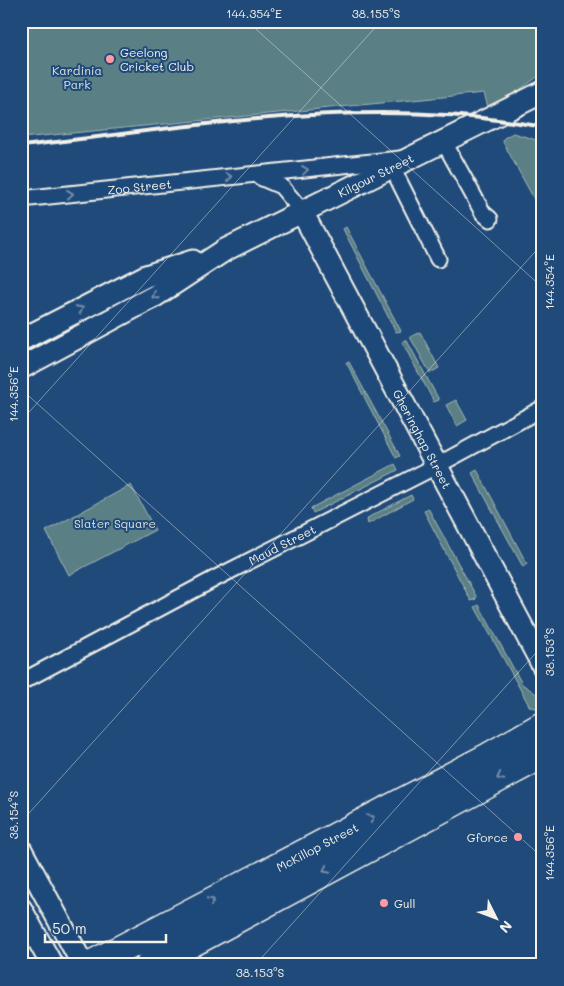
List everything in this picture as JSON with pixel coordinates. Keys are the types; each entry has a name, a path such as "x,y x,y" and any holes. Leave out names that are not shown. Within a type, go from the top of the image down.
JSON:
{"highway":[{"name":"McKillop Street","path":"91,965 489,757 543,726"},
{"name":"McKillop Street","path":"150,965 543,754"}],"street":[{"name":"Kilgour Street","path":"21,368 155,296 225,250 301,210 534,97 543,87"},
{"path":"444,142 485,219"},
{"name":"Zoo Street","path":"21,199 234,176 257,176 411,158"},
{"path":"392,167 438,259"},
{"name":"Zoo Street","path":"257,176 281,186 301,210"},
{"name":"Gheringhap Street","path":"301,210 543,666"},
{"name":"Kilgour Street","path":"21,340 146,276 225,250"},
{"path":"46,327 56,349"},
{"name":"Maud Street","path":"21,682 218,577 436,466 543,408"},
{"path":"21,850 83,965"},
{"path":"21,909 52,965"}],"green space":[{"name":"Kardinia Park","path":"21,21 543,21 543,73 504,101 488,107 484,93 21,138"},
{"path":"513,133 543,142 543,194 534,199 503,142 504,138"},
{"path":"346,227 401,331 396,332 343,229"},
{"path":"420,332 439,368 430,373 410,337"},
{"path":"406,339 439,400 434,402 402,342"},
{"path":"346,362 349,362 400,456 396,458"},
{"path":"456,400 467,420 457,426 446,405"},
{"path":"395,464 398,470 313,513 311,508"},
{"path":"477,470 527,564 523,567 472,473"},
{"name":"Slater Square","path":"131,485 155,530 69,575 46,531"},
{"path":"411,495 413,499 368,524 367,520 369,517"},
{"path":"428,508 476,599 471,601 424,511"},
{"path":"479,605 522,684 538,695 542,704 541,709 530,707 475,607"}],"railway":[{"path":"21,146 216,123 347,114 413,113 478,118 543,127"}],"place":[{"name":"Geelong Cricket Club","path":"110,59"},
{"name":"Gforce","path":"518,837"},
{"name":"Gull","path":"384,903"}]}
